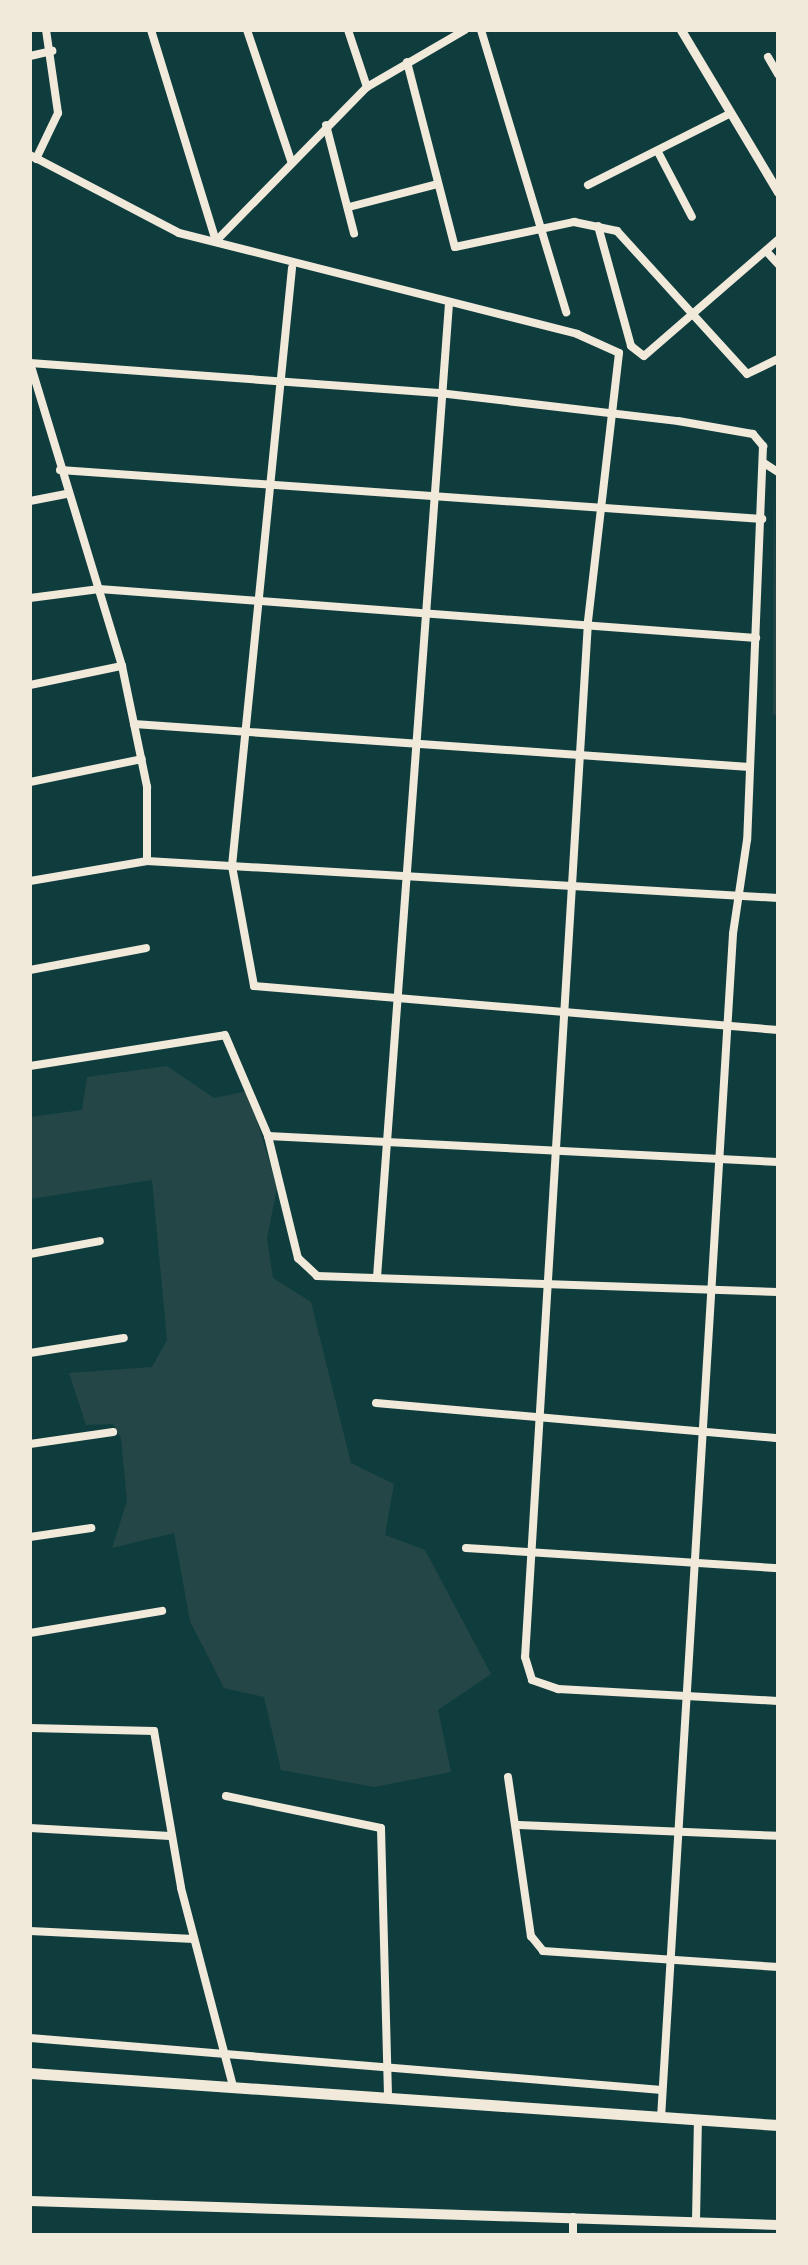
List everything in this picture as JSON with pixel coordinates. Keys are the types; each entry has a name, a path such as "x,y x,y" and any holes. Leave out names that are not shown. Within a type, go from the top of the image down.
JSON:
{"main road":[{"path":"30,2073 778,2125"},
{"path":"30,2201 778,2226"}],"street":[{"path":"46,30 58,113 33,157 153,224 292,268 577,334 618,353 588,622 567,1016 530,1552 532,1680 691,1698 778,1700"},
{"path":"151,30 216,241"},
{"path":"247,30 290,161"},
{"path":"348,30 366,87"},
{"path":"441,30 445,41"},
{"path":"216,241 366,87 465,30"},
{"path":"481,30 537,227 566,312"},
{"path":"681,30 778,192"},
{"path":"30,56 52,51"},
{"path":"768,57 778,74"},
{"path":"406,62 456,247 537,227 598,226 627,237 747,374 778,359"},
{"path":"588,185 729,114"},
{"path":"326,125 354,232"},
{"path":"658,152 692,217"},
{"path":"349,207 438,184"},
{"path":"598,226 634,352 644,356 778,240"},
{"path":"766,251 778,264"},
{"path":"292,268 252,599 246,728 232,866 254,986 396,1005 730,1030 778,1030"},
{"path":"377,1277 429,496 449,304"},
{"path":"147,860 142,759 122,666 30,363 439,394 752,434 764,463 750,766 722,1158 701,1562 660,2118"},
{"path":"30,410 43,408"},
{"path":"764,463 778,472"},
{"path":"60,470 268,488 762,519"},
{"path":"30,501 67,494"},
{"path":"30,598 99,590 588,622 756,638"},
{"path":"30,685 122,666"},
{"path":"134,724 246,728 412,744 582,750 750,766"},
{"path":"30,782 142,759"},
{"path":"30,880 147,860 405,872 778,898"},
{"path":"30,970 146,948"},
{"path":"30,1066 225,1034 268,1136 298,1258 326,1276 778,1292"},
{"path":"268,1136 385,1137 778,1162"},
{"path":"30,1254 100,1242"},
{"path":"30,1353 124,1338"},
{"path":"376,1403 538,1423 778,1438"},
{"path":"30,1444 113,1432"},
{"path":"30,1537 91,1528"},
{"path":"466,1548 778,1568"},
{"path":"30,1633 162,1611"},
{"path":"30,1728 155,1732 170,1836 233,2086"},
{"path":"508,1777 519,1825 536,1946 669,1966 778,1966"},
{"path":"226,1796 365,1819 382,1834 388,2096"},
{"path":"519,1825 778,1836"},
{"path":"30,1828 170,1836"},
{"path":"30,1931 194,1938"},
{"path":"30,2038 388,2064 662,2090"},
{"path":"696,2221 698,2120"},
{"path":"573,2217 573,2235"}],"shaded area":[{"path":"774,479 778,714 773,715"},
{"path":"167,1066 214,1098 248,1091 277,1188 267,1238 273,1278 311,1302 351,1463 394,1484 385,1535 425,1550 491,1674 438,1710 451,1772 374,1787 281,1770 264,1697 224,1688 190,1621 174,1533 112,1548 127,1501 121,1438 113,1424 86,1425 69,1373 152,1367 167,1340 152,1180 30,1199 30,1117 82,1110 87,1077"}]}
